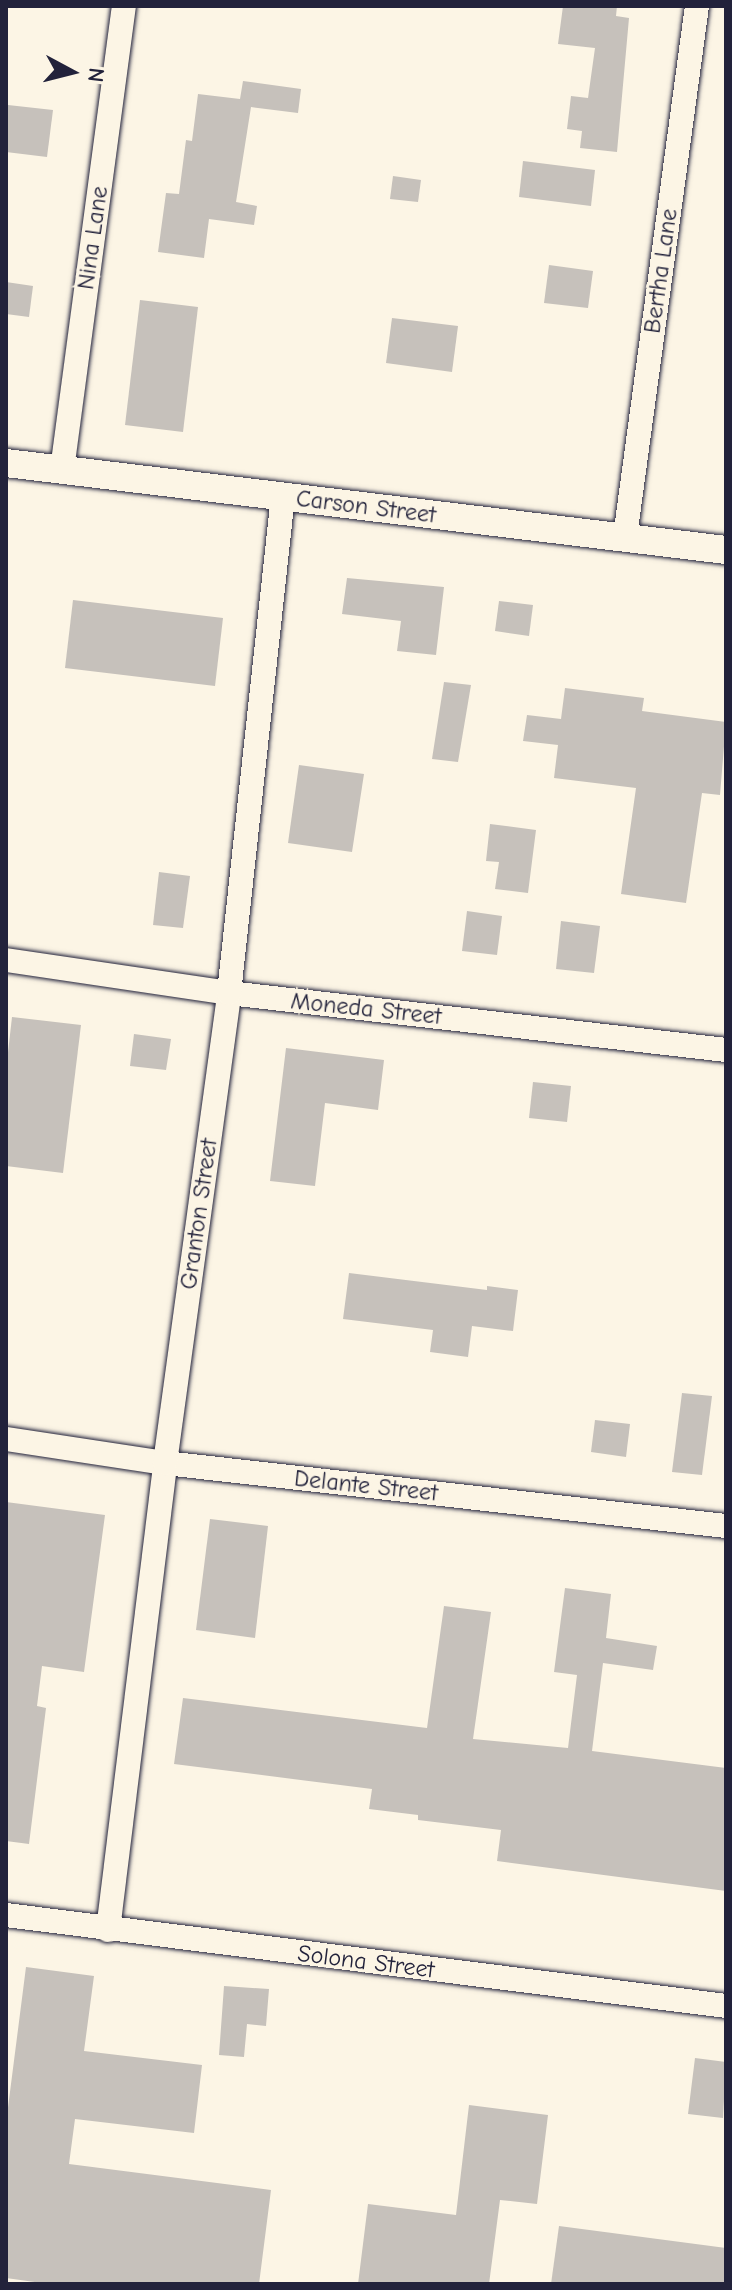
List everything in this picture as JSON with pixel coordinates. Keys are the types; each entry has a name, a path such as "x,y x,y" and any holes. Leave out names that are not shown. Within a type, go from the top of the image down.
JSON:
{"street":[{"name":"Nina Lane","path":"62,470 124,6"},
{"name":"Bertha Lane","path":"625,537 697,6"},
{"name":"Carson Street","path":"6,463 726,550"},
{"name":"Granton Street","path":"108,1930 165,1463 229,993 283,498"},
{"name":"Moneda Street","path":"6,960 229,993 726,1050"},
{"name":"Delante Street","path":"6,1439 165,1463 726,1526"},
{"name":"Solona Street","path":"6,1915 726,2006"}],"building":[{"path":"563,6 617,6 616,16 629,18 617,152 580,148 582,131 567,129 571,96 588,98 595,48 558,44"},
{"path":"243,81 301,89 298,113 251,107 236,202 257,206 254,225 209,219 204,258 158,252 166,193 179,194 186,140 192,141 198,94 240,99"},
{"path":"8,105 53,110 47,157 6,152"},
{"path":"523,161 595,170 591,206 519,197"},
{"path":"393,176 421,180 418,202 390,199"},
{"path":"549,265 593,271 588,308 544,303"},
{"path":"6,282 33,286 29,317 6,314"},
{"path":"140,300 198,307 183,432 125,425"},
{"path":"392,318 458,326 452,372 386,363"},
{"path":"347,578 444,587 436,655 397,651 401,621 342,614"},
{"path":"73,600 223,618 215,686 65,668"},
{"path":"499,601 533,605 529,636 495,631"},
{"path":"444,682 471,685 458,762 432,759"},
{"path":"565,688 644,698 642,711 726,722 720,795 702,793 686,903 621,894 636,788 554,778 558,745 523,741 527,715 561,719"},
{"path":"299,765 364,774 352,852 288,843"},
{"path":"490,824 536,830 528,893 495,889 499,862 486,861"},
{"path":"159,872 190,876 183,928 153,925"},
{"path":"467,911 502,916 497,955 462,951"},
{"path":"561,921 600,926 594,973 556,969"},
{"path":"12,1017 81,1025 63,1173 6,1166 6,1070"},
{"path":"134,1034 171,1039 166,1070 130,1066"},
{"path":"286,1048 384,1060 378,1110 325,1103 315,1186 270,1181"},
{"path":"533,1082 571,1086 567,1122 529,1118"},
{"path":"349,1273 487,1290 487,1286 518,1290 513,1331 472,1326 468,1357 430,1352 433,1330 343,1319"},
{"path":"682,1393 712,1396 702,1475 672,1472"},
{"path":"595,1420 630,1424 626,1457 591,1452"},
{"path":"6,1502 105,1515 84,1672 42,1666 37,1706 46,1708 29,1844 6,1841"},
{"path":"210,1519 268,1526 255,1638 196,1630"},
{"path":"565,1588 611,1594 606,1638 657,1646 653,1670 603,1663 592,1751 726,1768 726,1891 497,1861 501,1830 418,1820 418,1815 369,1809 372,1789 174,1764 183,1698 427,1728 444,1606 491,1612 473,1739 568,1748 577,1675 554,1672"},
{"path":"26,1967 94,1976 84,2051 202,2065 194,2133 75,2119 69,2164 271,2190 259,2284 49,2284 6,2278 6,2123"},
{"path":"224,1986 269,1989 266,2026 247,2024 244,2057 219,2055"},
{"path":"695,2058 726,2062 723,2118 688,2114"},
{"path":"469,2105 548,2115 537,2204 500,2200 489,2284 358,2284 368,2204 456,2215"},
{"path":"559,2226 726,2248 726,2284 551,2284"}]}
